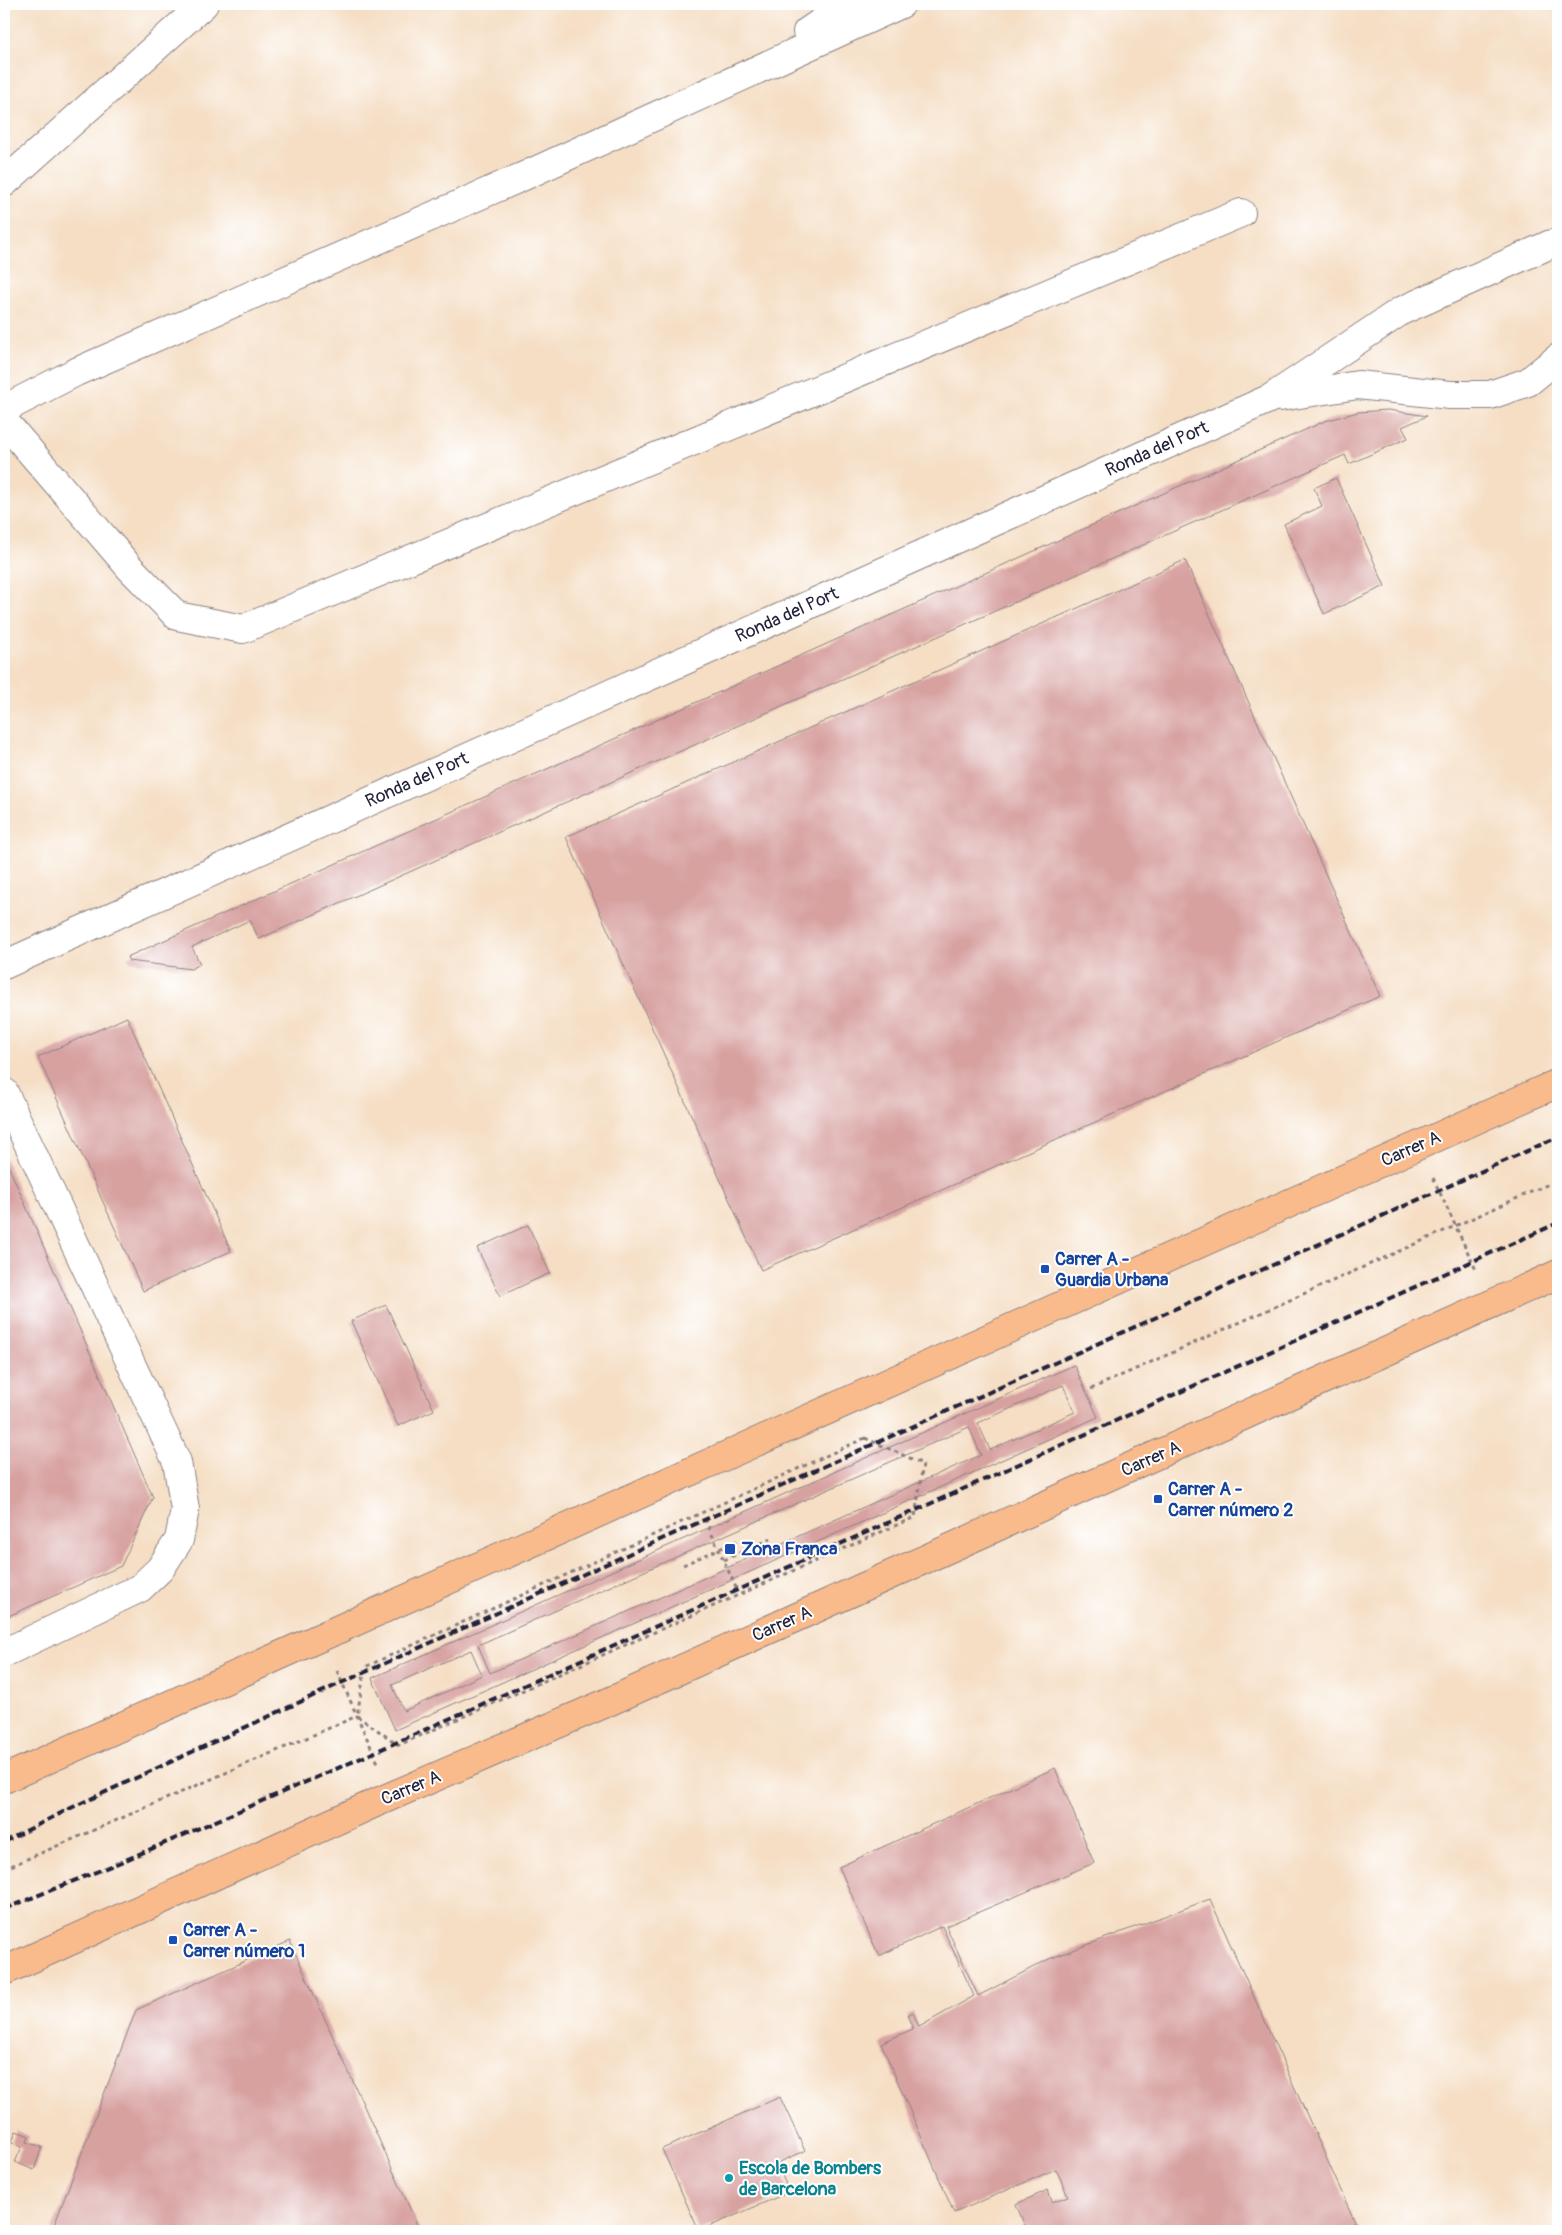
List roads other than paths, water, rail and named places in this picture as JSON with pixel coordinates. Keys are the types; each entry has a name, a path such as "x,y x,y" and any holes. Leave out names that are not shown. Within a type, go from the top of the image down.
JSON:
{"main road":[{"name":"Carrer A","path":"4,1779 1558,1083"},
{"name":"Carrer A","path":"4,1971 1130,1468 1558,1274"},
{"path":"1511,1295 1558,1294"}],"street":[{"path":"4,183 204,4"},
{"path":"731,82 848,4"},
{"path":"4,409 76,372 524,176 901,4"},
{"path":"4,421 130,568 177,616 243,629 1241,213"},
{"name":"Ronda del Port","path":"4,965 1271,398 1401,311 1551,244 1558,243"},
{"path":"1271,398 1358,385 1450,395 1490,395 1528,382 1558,358"},
{"path":"4,1092 107,1316 177,1462 185,1509 179,1540 160,1569 140,1588 4,1652"}],"railway":[{"path":"4,1842 71,1808 341,1683 1558,1137"},
{"path":"4,1909 121,1862 375,1752 1558,1223"}],"place":[{"name":"Carrer A - Guardia Urbana","path":"1045,1269"},
{"name":"Carrer A - Carrer número 2","path":"1158,1499"},
{"name":"Zona Franca","path":"730,1549"},
{"name":"Carrer A - Carrer número 1","path":"173,1940"},
{"name":"Escola de Bombers de Barcelona","path":"729,2178"}]}
